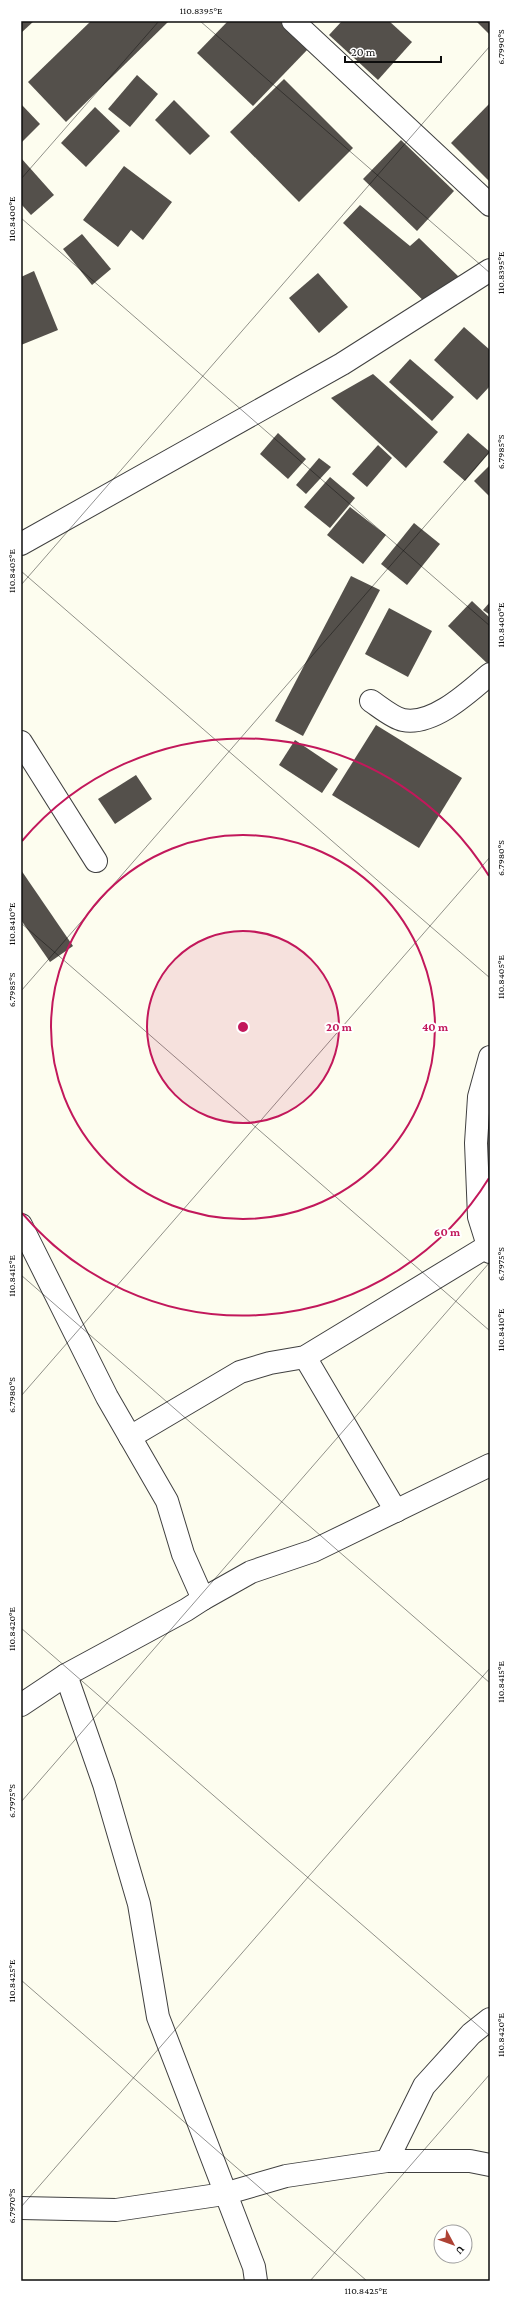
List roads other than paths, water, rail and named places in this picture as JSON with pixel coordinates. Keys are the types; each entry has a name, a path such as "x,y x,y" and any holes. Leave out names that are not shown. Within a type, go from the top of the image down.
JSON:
{"street":[{"path":"293,21 490,205"},
{"path":"21,544 342,364 490,270"},
{"path":"372,701 402,720 424,720 461,698 490,674"},
{"path":"21,742 96,861"},
{"path":"130,1438 240,1372 270,1363 305,1357 489,1249 479,1218 476,1143 479,1097 490,1057"},
{"path":"21,1225 107,1397 167,1501 183,1554 203,1599"},
{"path":"305,1357 396,1511"},
{"path":"21,1705 66,1675 186,1610 251,1572 313,1552 490,1465"},
{"path":"66,1675 104,1784 139,1904 158,2017 224,2194 254,2267 256,2281"},
{"path":"387,2161 424,2086 471,2034 490,2019"},
{"path":"21,2208 116,2210 224,2194 286,2176 387,2161 470,2161 490,2165"}]}
